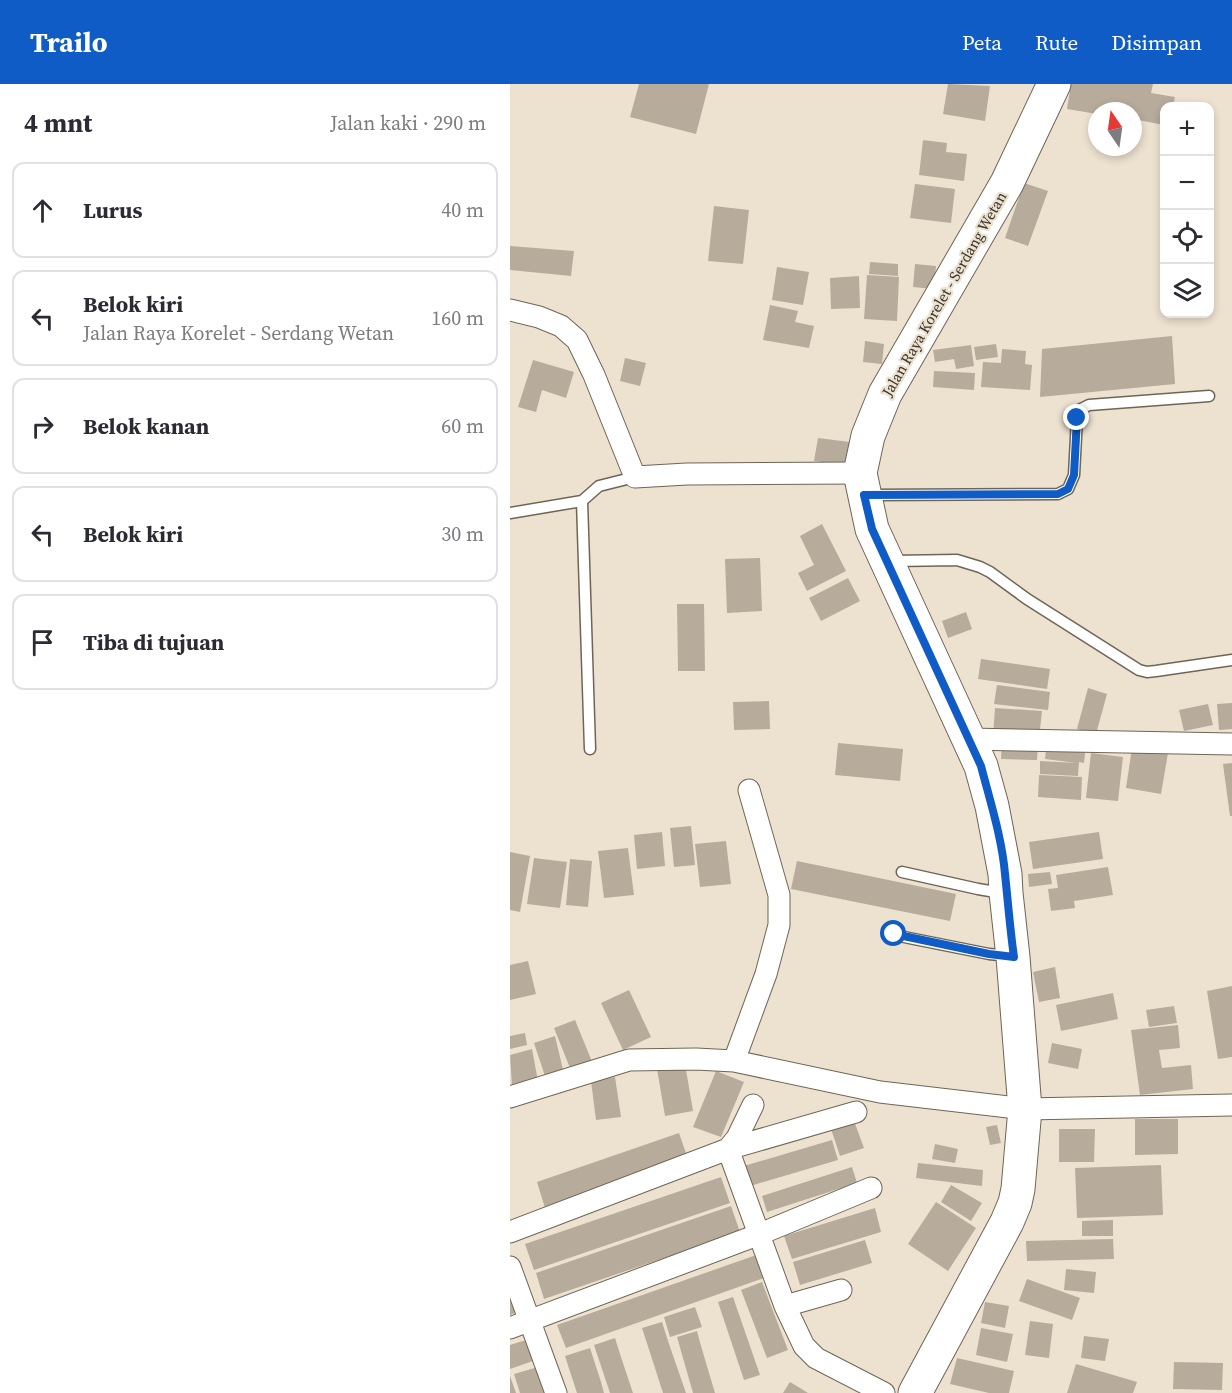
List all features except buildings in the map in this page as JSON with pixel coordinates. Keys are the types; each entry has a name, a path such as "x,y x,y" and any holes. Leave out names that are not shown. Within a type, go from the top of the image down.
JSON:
{"main road":[{"name":"Jalan Raya Korelet - Serdang Wetan","path":"915,1393 1015,1203 1025,1108 1014,957 1005,874 992,806 981,766 872,529 862,484 868,436 885,394 1007,183 1054,84"}],"street":[{"path":"510,310 539,317 561,326 577,340 594,375 635,477 687,474 862,484"},
{"path":"968,739 1232,744"},
{"path":"734,1061 766,974 779,925 779,895 749,790"},
{"path":"510,1097 629,1060 734,1061 880,1092 1025,1108 1232,1105"},
{"path":"728,1149 737,1138 753,1105"},
{"path":"510,1232 728,1149 856,1112"},
{"path":"728,1149 785,1306 804,1346 816,1358 884,1393"},
{"path":"519,1324 760,1234 871,1188"},
{"path":"510,1267 519,1324 556,1393"},
{"path":"785,1306 841,1290"}],"lane":[{"path":"862,484 1058,494 1068,489 1074,475 1079,410 1089,405 1209,396"},
{"path":"510,513 582,501 599,486 635,477"},
{"path":"582,501 590,749"},
{"path":"886,561 957,560 980,567 1139,670 1147,672 1232,660"},
{"path":"902,872 1006,893"},
{"path":"894,934 1014,957"}],"route":[{"path":"894,934 1014,957 1005,874 992,806 981,766 872,529 864,495 954,493 1044,496 1058,494 1068,489 1074,475 1077,418"}]}
